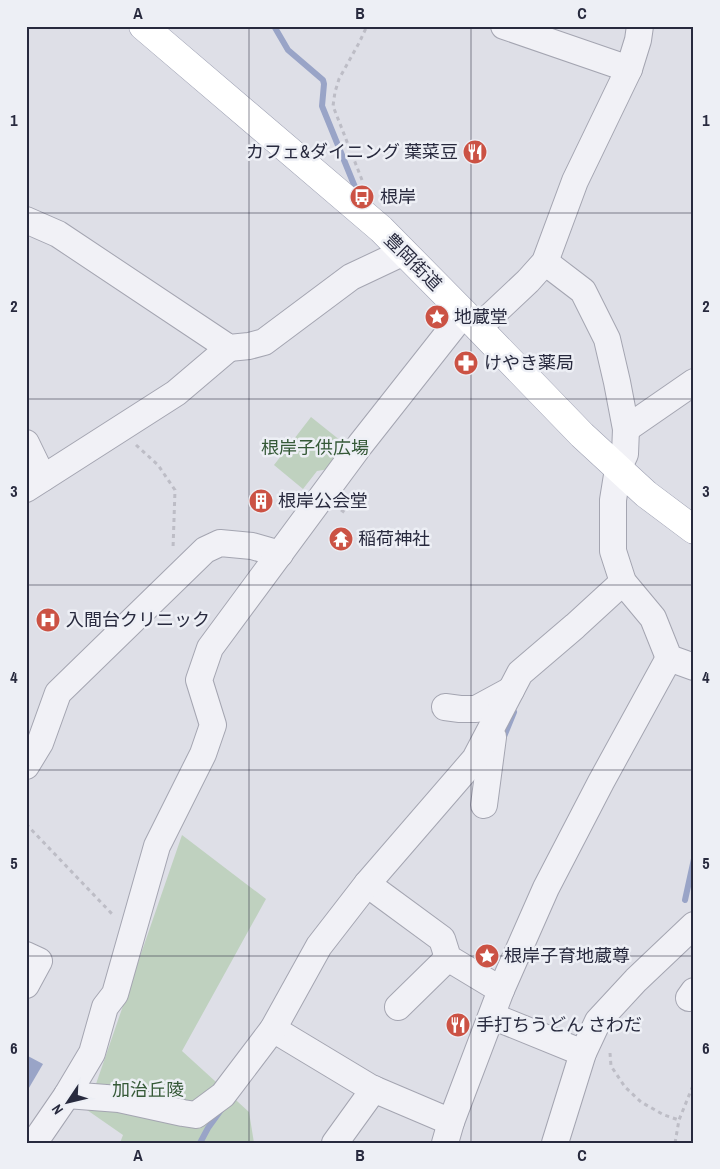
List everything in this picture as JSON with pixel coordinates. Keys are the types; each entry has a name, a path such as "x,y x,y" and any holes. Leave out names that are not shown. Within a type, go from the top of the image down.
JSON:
{"main road":[{"name":"豊岡街道","path":"142,26 381,230 582,435 646,494 694,530"}],"street":[{"path":"504,26 630,69"},
{"path":"34,1143 67,1095 94,1048 105,1007 115,994 157,846 203,754 213,725 199,680 210,648 360,446 471,320 528,281 545,262 575,181 630,69 633,31"},
{"path":"26,220 58,234 229,348"},
{"path":"26,442 35,483 176,393 229,348 264,342 350,277 404,252"},
{"path":"545,262 583,291 608,339 626,429 625,454 618,468 613,500 613,551 623,582 653,618 669,658 694,667"},
{"path":"626,429 694,382"},
{"path":"26,766 40,743 58,693 204,550 220,543 252,546 280,554"},
{"path":"67,1095 119,1099 196,1115 223,1096 273,1029 319,946 367,884 475,759 520,674 623,582"},
{"path":"273,1029 448,1132 501,990 546,888 669,658"},
{"path":"445,707 476,709 511,690"},
{"path":"484,805 494,723"},
{"path":"367,884 442,939 448,958 501,990"},
{"path":"554,1143 583,1053 598,1021 636,980 694,925"},
{"path":"26,955 39,961 26,985"},
{"path":"398,1007 448,958"},
{"path":"492,1016 583,1053"},
{"path":"335,1143 374,1089"}],"path":[{"path":"364,185 334,106 336,84 367,26"},
{"path":"119,430 158,465 175,490 172,582"},
{"path":"26,824 132,935"},
{"path":"609,1048 611,1066 625,1086 642,1102 664,1115 679,1120"},
{"path":"676,1143 679,1120 694,1083"}],"green space":[{"name":"根岸子供広場","path":"311,417 346,445 329,469 317,471 303,489 274,465"},
{"name":"加治丘陵","path":"182,835 266,899 182,1051 249,1112 254,1143 120,1143 123,1135 87,1110"}],"water":[{"path":"26,1055 43,1064 26,1093"}],"waterway":[{"path":"274,26 288,50 323,80 322,106 357,192"},
{"path":"503,739 514,712"},
{"path":"685,900 694,859"},
{"path":"200,1143 221,1110"}],"place":[{"name":"カフェ&ダイニング 葉菜豆","path":"475,152"},
{"name":"根岸","path":"362,197"},
{"name":"地蔵堂","path":"437,317"},
{"name":"けやき薬局","path":"466,363"},
{"name":"根岸公会堂","path":"261,501"},
{"name":"稲荷神社","path":"341,539"},
{"name":"入間台クリニック","path":"48,620"},
{"name":"根岸子育地蔵尊","path":"487,956"},
{"name":"手打ちうどん さわだ","path":"458,1025"}]}
